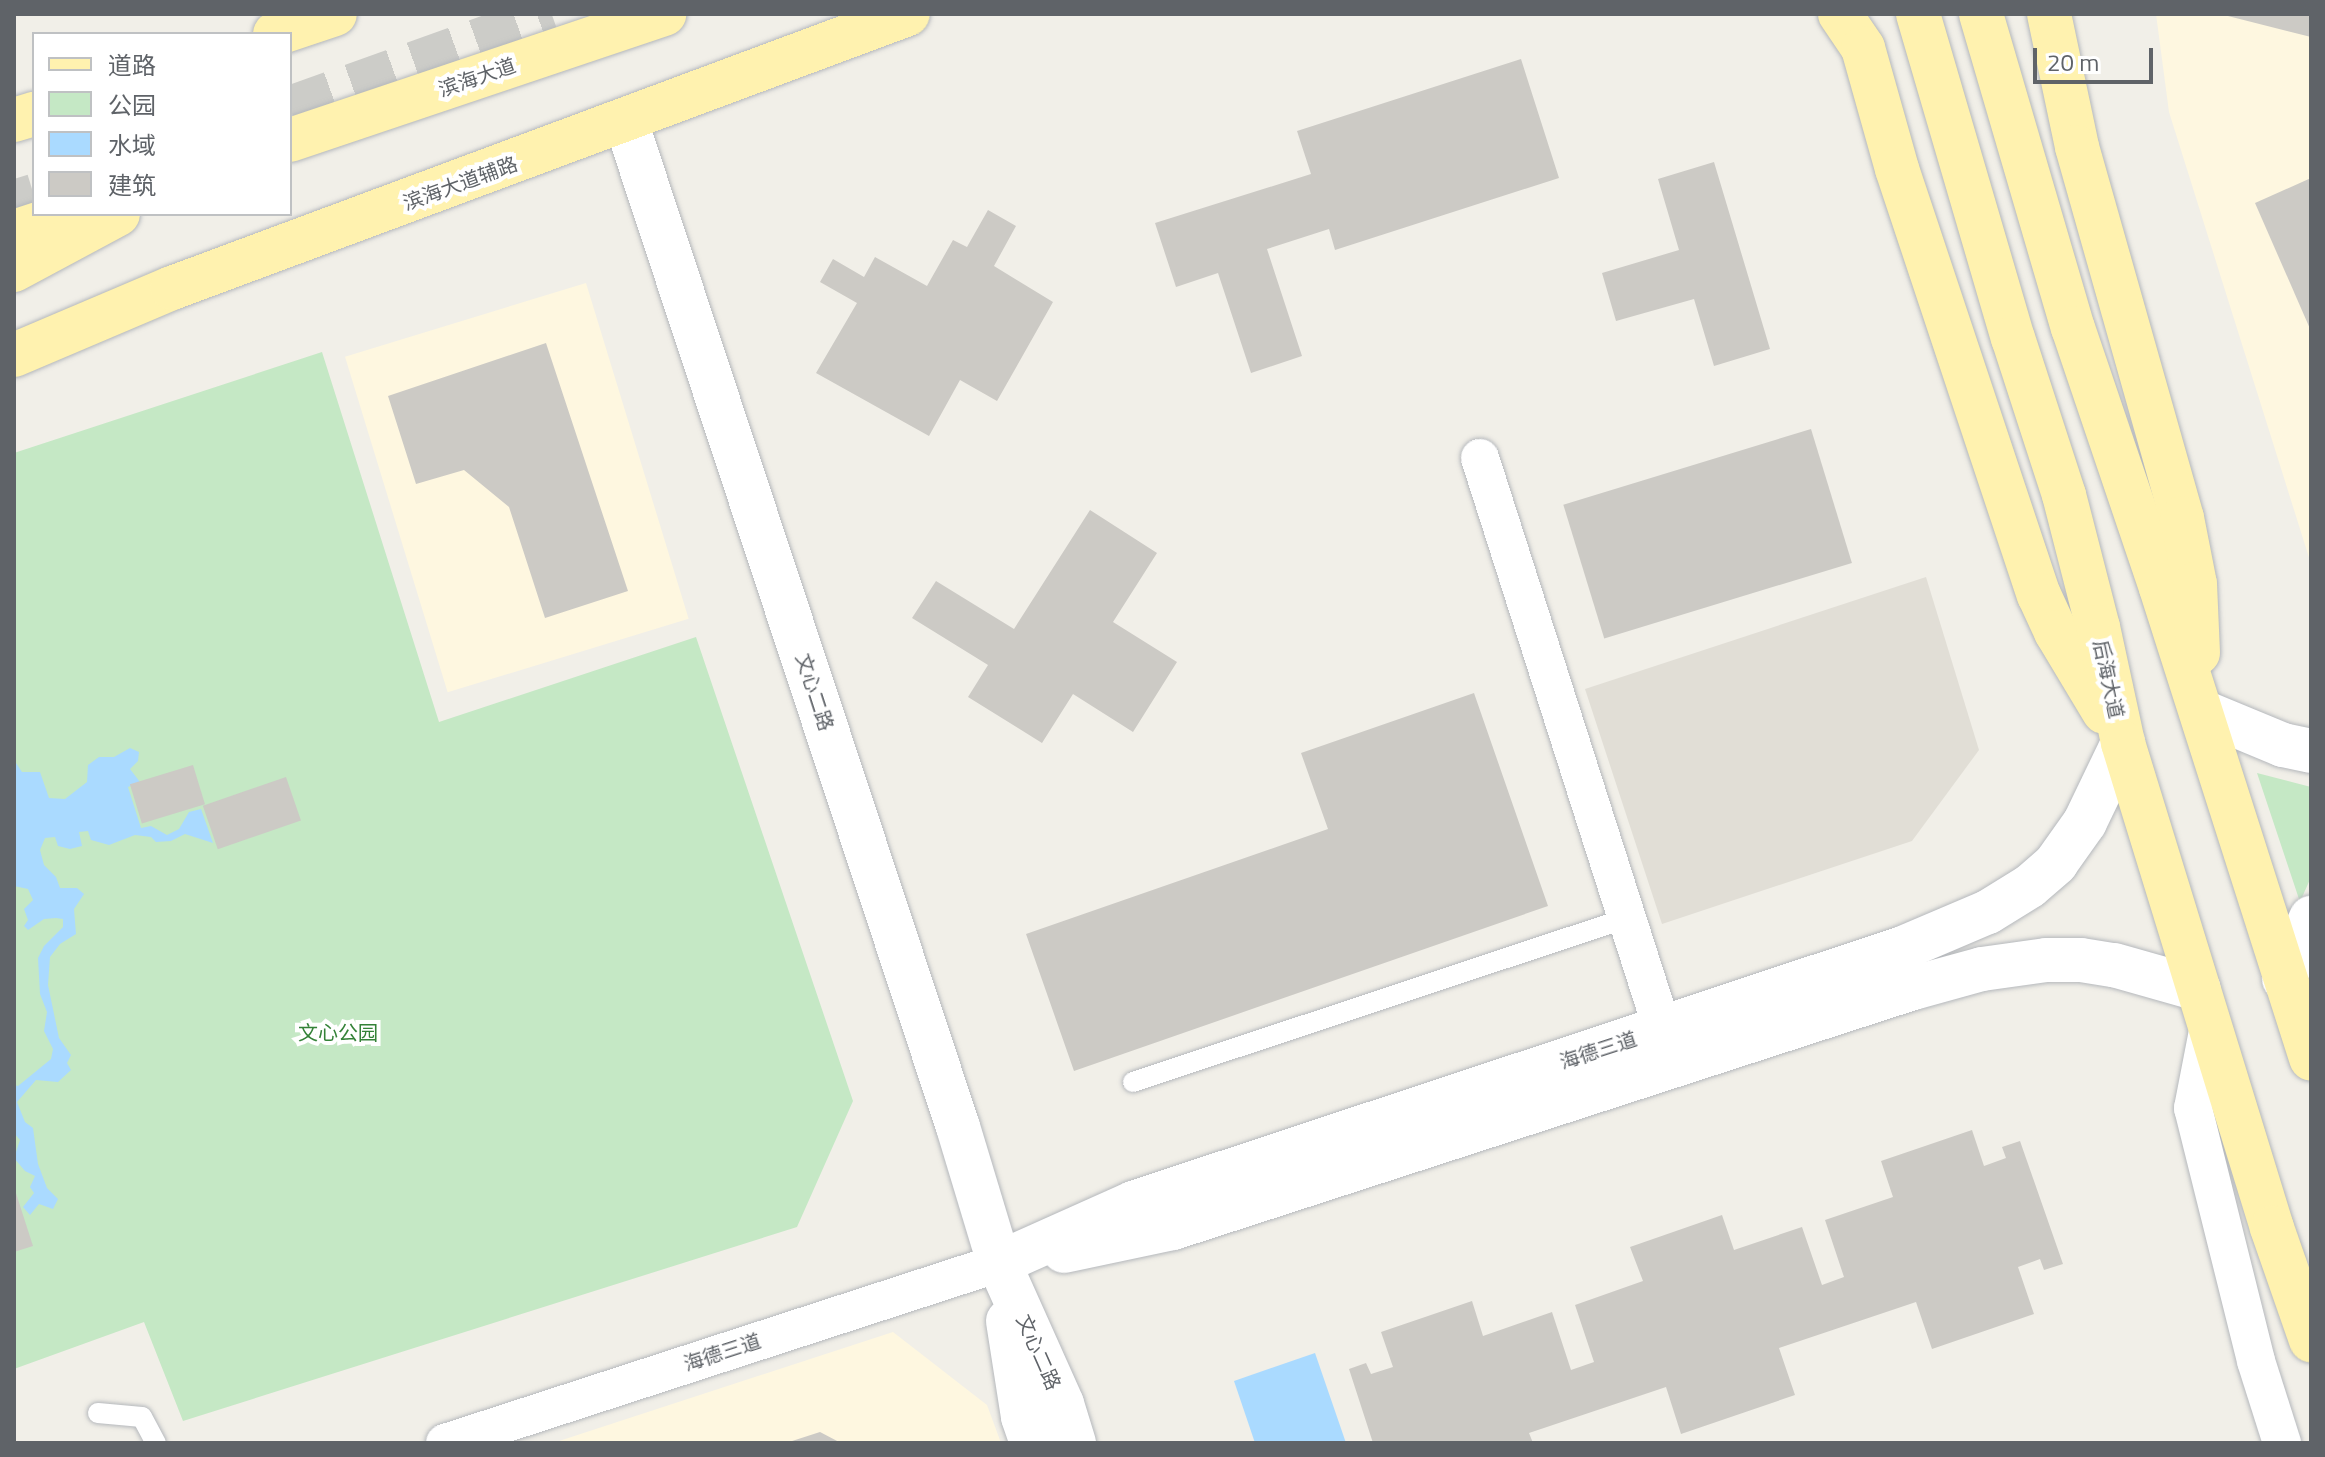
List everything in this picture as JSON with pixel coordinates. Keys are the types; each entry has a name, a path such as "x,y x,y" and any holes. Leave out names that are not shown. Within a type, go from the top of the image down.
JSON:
{"main road":[{"path":"281,32 335,14"},
{"name":"滨海大道","path":"292,139 664,14"},
{"name":"滨海大道辅路","path":"14,355 172,288 626,122 908,14"},
{"name":"后海大道","path":"1918,14 2013,338 2064,495 2098,627 2123,743 2311,1340"},
{"path":"1981,14 2073,328 2119,471 2298,989 2311,1059"},
{"path":"2049,14 2077,147 2182,518 2195,584 2201,711"},
{"path":"1852,25 2039,595 2056,632 2123,743"},
{"path":"14,232 62,216"},
{"path":"14,270 114,216"},
{"path":"14,326 172,288"}],"street":[{"name":"文心二路","path":"626,122 954,1112 999,1263 1062,1404 1074,1443"},
{"path":"1480,458 1668,1047"},
{"path":"2201,711 2283,745 2311,751"},
{"name":"海德三道","path":"1668,1047 1946,931 2030,886 2072,843 2123,743"},
{"path":"2298,989 2311,918"},
{"name":"海德三道","path":"445,1443 999,1263 1133,1203 1668,1047 2014,963 2081,960 2114,965 2204,1008"},
{"path":"2204,1008 2193,1108 2256,1361 2282,1443"},
{"name":"文心二路","path":"999,1263 1023,1417 1032,1443"}],"lane":[{"path":"1133,1082 1627,918"},
{"path":"98,1413 142,1417 156,1443"}],"shaded area":[{"path":"2156,14 2311,14 2311,564 2169,112"},
{"path":"586,283 689,619 448,692 345,357"},
{"path":"1926,577 1979,750 1912,841 1662,924 1585,689"},
{"path":"893,1332 987,1405 1001,1443 553,1443"}],"green space":[{"name":"文心公园","path":"322,352 439,722 696,637 853,1101 797,1227 183,1421 144,1322 14,1369 14,453"},
{"path":"2257,773 2311,787 2311,877 2300,902"}],"water":[{"path":"130,748 139,752 138,761 130,769 140,782 128,787 141,828 151,826 167,835 179,829 189,812 201,809 213,843 185,834 171,841 156,842 151,837 135,835 109,845 91,840 88,831 79,832 82,846 70,849 58,846 55,837 45,838 40,850 44,865 56,877 60,888 77,888 84,894 74,909 76,934 60,944 50,957 48,985 59,1038 71,1055 67,1063 71,1070 58,1082 36,1080 17,1102 25,1122 33,1128 38,1164 47,1188 58,1199 53,1209 39,1204 30,1215 23,1207 34,1193 30,1187 35,1176 25,1171 14,1158 20,1140 14,1133 14,1085 18,1086 51,1059 53,1049 44,1031 47,1012 40,994 38,958 44,946 63,927 63,919 44,919 28,930 24,926 28,920 24,909 33,900 28,889 14,886 14,760 22,772 40,772 49,798 65,799 87,782 88,765 99,757 114,757"},
{"path":"1315,1353 1346,1443 1255,1443 1234,1381"}],"building":[{"path":"2311,14 2311,37 2224,15"},
{"path":"1521,59 1559,178 1335,250 1329,229 1267,249 1302,356 1251,373 1218,273 1176,287 1155,223 1311,174 1297,131"},
{"path":"1714,162 1770,349 1714,366 1694,299 1616,321 1602,273 1679,250 1658,179"},
{"path":"2311,178 2311,331 2255,203"},
{"path":"988,210 1016,226 994,266 1053,302 997,401 960,380 929,436 816,373 857,303 820,282 833,259 864,277 875,257 927,286 953,240 967,247"},
{"path":"546,343 628,591 545,618 509,507 464,470 416,484 388,396"},
{"path":"1811,429 1852,563 1604,639 1563,505"},
{"path":"1090,510 1157,553 1113,622 1177,662 1133,732 1073,694 1042,743 968,697 988,665 912,618 936,581 1014,629"},
{"path":"1474,693 1548,906 1074,1071 1026,934 1328,829 1301,753"},
{"path":"193,765 205,804 142,824 130,784"},
{"path":"286,777 301,820 218,849 203,806"},
{"path":"1972,1130 1984,1166 2006,1158 2002,1147 2020,1141 2063,1264 2044,1270 2040,1259 2018,1267 2034,1314 1932,1349 1916,1302 1779,1348 1795,1395 1681,1434 1666,1387 1529,1433 1533,1443 1373,1443 1349,1369 1366,1363 1371,1374 1393,1367 1381,1332 1472,1301 1483,1336 1552,1312 1571,1370 1594,1362 1575,1305 1643,1281 1630,1247 1722,1215 1734,1250 1802,1227 1822,1285 1844,1277 1825,1220 1893,1197 1881,1161"},
{"path":"14,1187 33,1246 14,1252"},
{"path":"820,1432 841,1443 789,1443 789,1442"}],"tunnel":[{"path":"292,107 552,14"},
{"path":"14,202 32,197"}]}
